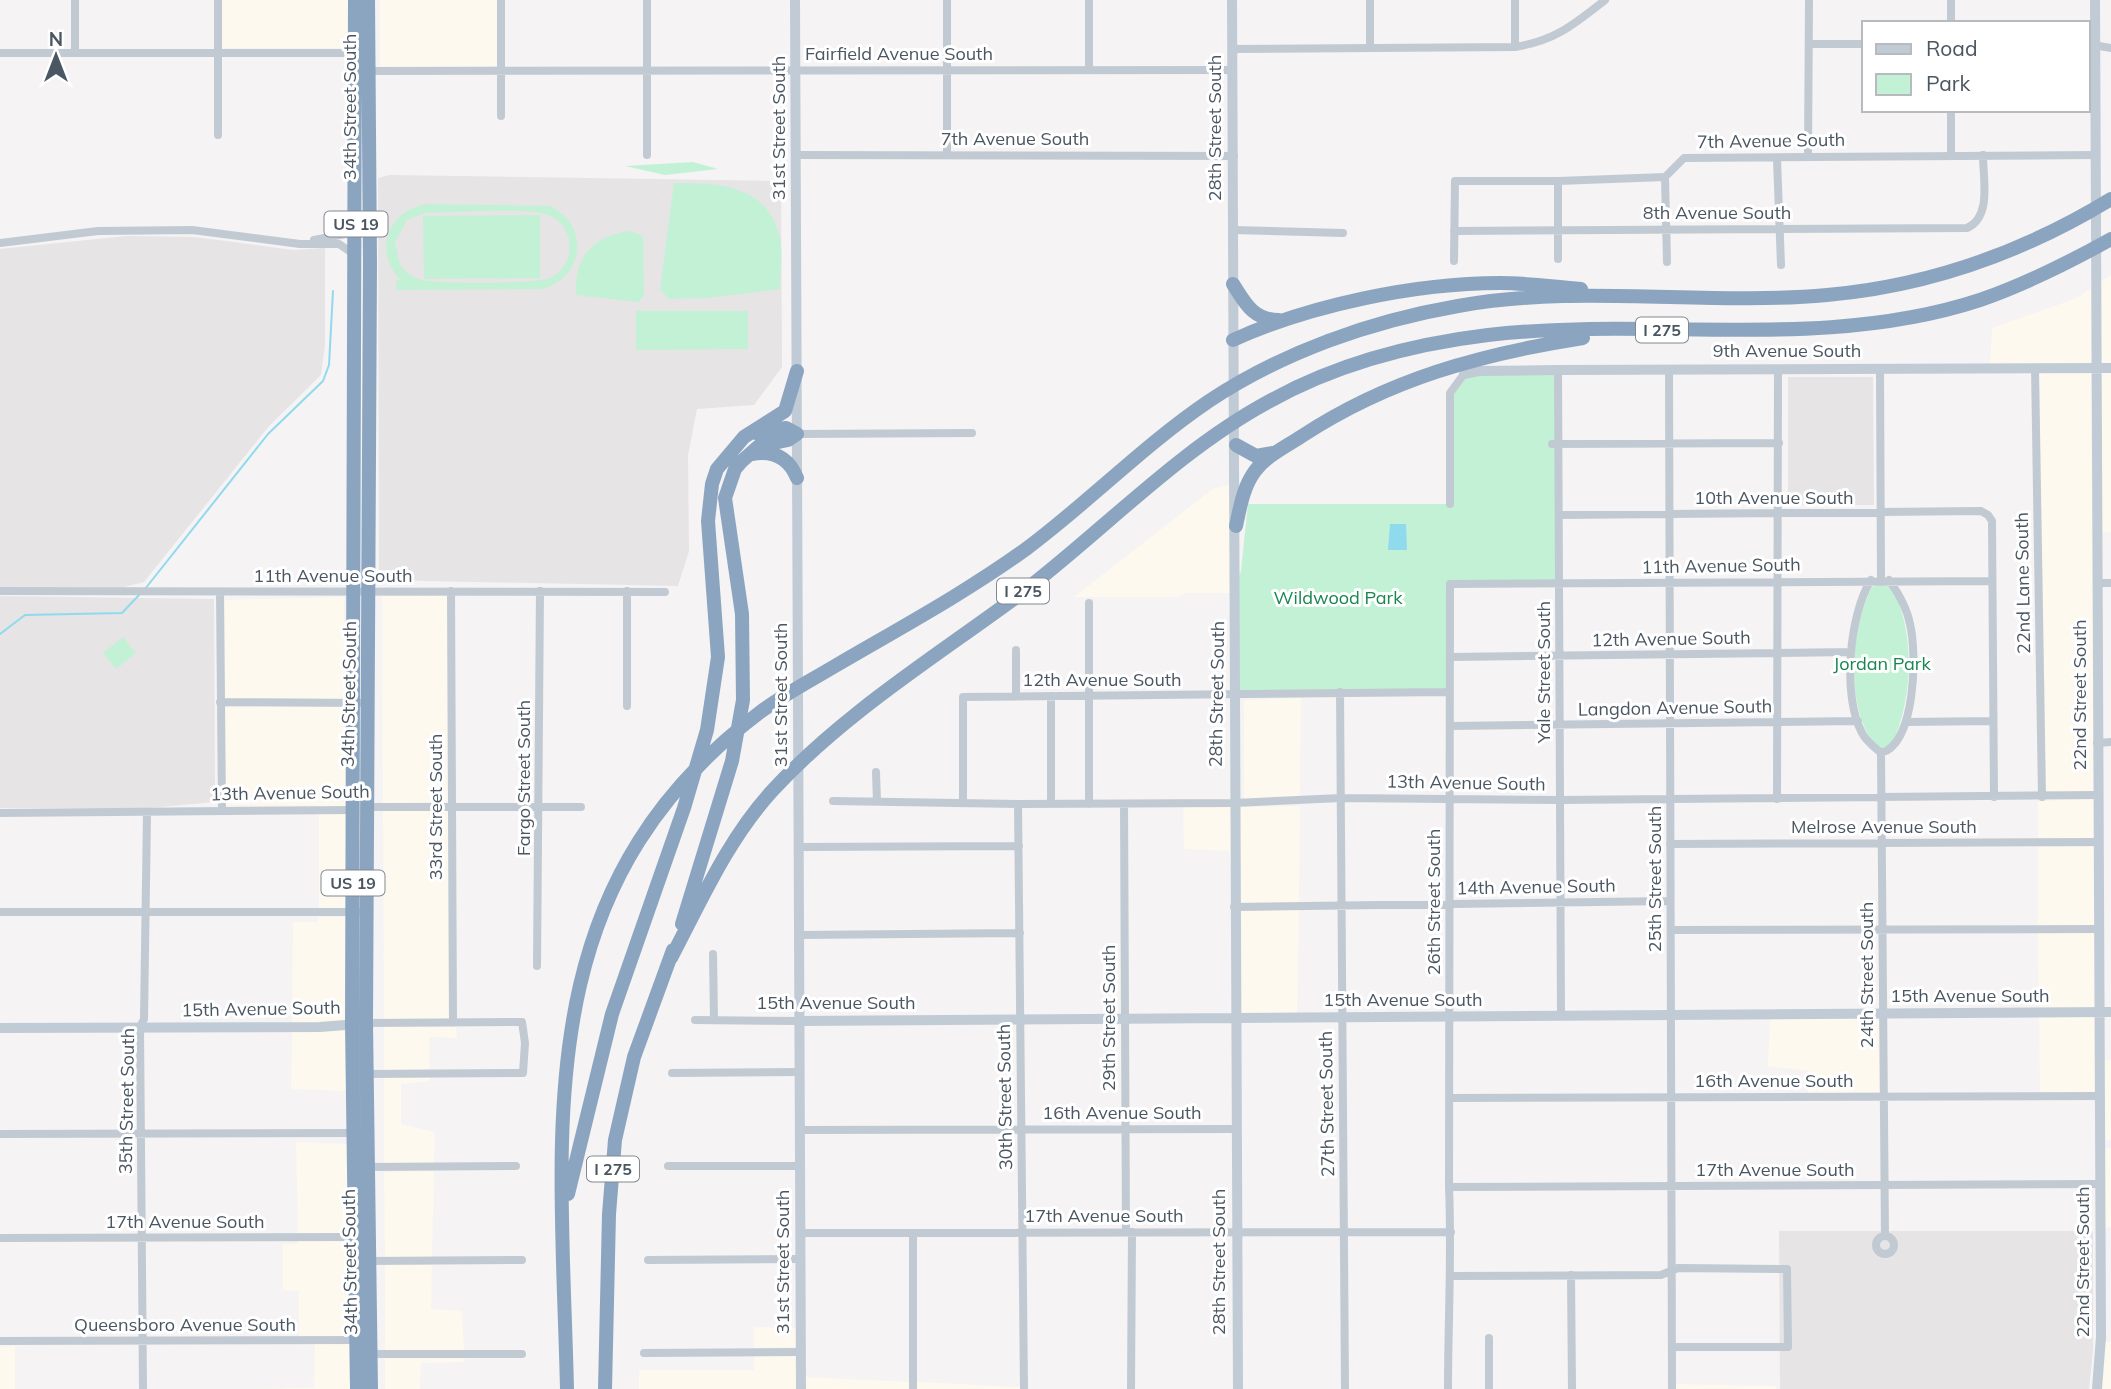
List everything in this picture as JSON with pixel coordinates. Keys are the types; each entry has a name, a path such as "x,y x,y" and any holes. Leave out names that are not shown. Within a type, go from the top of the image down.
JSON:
{"highway":[{"name":"34th Street South","path":"355,0 363,52"},
{"name":"34th Street South","path":"362,592 356,232 362,71 368,0"},
{"name":"34th Street South","path":"361,1167 354,1133 359,1024 360,703 370,263 362,71"},
{"name":"I 275","path":"567,1389 563,1087 574,1004 599,918 651,819 716,749 762,711 987,577 1210,400 1266,368 1322,342 1366,328 1464,305 1513,299 1823,295 1887,287 1940,275 2003,254 2055,230 2111,199"},
{"path":"356,232 370,263"},
{"name":"I 275","path":"605,1389 609,1213 615,1140 634,1057 671,958 726,855 771,792 829,734 1018,595 1211,440 1268,402 1336,372 1427,345 1490,335 1842,325 1919,314 1977,301 2059,268 2111,239"},
{"path":"1233,340 1287,320 1374,297 1444,285 1503,283 1666,296"},
{"path":"1233,284 1249,310 1259,317 1287,320"},
{"path":"1236,526 1247,485 1260,465 1381,390 1434,370 1506,351 1640,330"},
{"path":"563,1215 612,1014 684,808 707,730 718,657 709,503 717,469 744,436 785,411 797,371"},
{"path":"671,958 739,733 744,645 725,498 735,469 759,446 788,440 797,434 786,428 744,436"},
{"path":"1236,445 1256,456 1280,451"},
{"path":"751,454 764,452 780,456 792,463 797,478"},
{"name":"34th Street South","path":"357,1389 363,1347 361,1167 367,1074 359,1024"},
{"name":"34th Street South","path":"363,1347 371,1389"}],"street":[{"path":"75,0 75,53"},
{"path":"218,0 218,135"},
{"path":"501,0 501,116"},
{"path":"647,0 648,155"},
{"name":"31st Street South","path":"795,0 801,1389"},
{"path":"947,0 947,154"},
{"path":"1089,0 1089,70"},
{"name":"28th Street South","path":"1232,0 1238,1389"},
{"path":"1370,0 1370,48"},
{"path":"1515,0 1515,47"},
{"path":"1233,49 1515,47 1552,39 1605,0"},
{"path":"1808,0 1808,156"},
{"path":"1951,0 1951,21"},
{"name":"22nd Street South","path":"2095,0 2092,44 2095,155 2097,842 2099,946 2105,1012 2105,1056 2100,1096 2105,1144 2100,1184 2106,1232 2106,1337 2097,1389"},
{"path":"1809,44 1862,44"},
{"path":"2092,44 2111,48"},
{"path":"0,53 363,52"},
{"name":"Fairfield Avenue South","path":"362,71 1233,70"},
{"path":"1951,112 1951,155"},
{"name":"7th Avenue South","path":"797,155 1234,156"},
{"name":"8th Avenue South","path":"1454,231 1967,228 1978,223 1983,213 1983,155"},
{"name":"7th Avenue South","path":"1665,177 1684,158 2095,155"},
{"path":"1777,159 1781,265"},
{"path":"1454,261 1455,181 1665,177 1667,262"},
{"path":"1558,181 1558,259"},
{"path":"0,243 74,233 145,229 191,230 300,244 339,244 356,256"},
{"path":"1233,230 1343,233"},
{"path":"300,244 356,232"},
{"name":"22nd Lane South","path":"2035,368 2042,797"},
{"name":"9th Avenue South","path":"1464,374 1479,371 1558,370 2111,368"},
{"name":"25th Street South","path":"1669,369 1672,1389"},
{"path":"1777,799 1778,369"},
{"path":"1871,580 1858,604 1851,652 1858,721 1867,739 1881,753 1891,750 1906,722 1912,689 1912,634 1902,601 1885,580 1879,513 1882,505 1880,369"},
{"name":"Yale Street South","path":"1558,370 1555,443 1559,515 1561,1016"},
{"path":"1450,504 1450,393 1464,374"},
{"path":"797,434 972,433"},
{"path":"1555,443 1779,443"},
{"name":"10th Avenue South","path":"1559,515 1981,511 1989,514 1992,522 1992,581"},
{"path":"1992,581 1994,797"},
{"name":"11th Avenue South","path":"1450,584 1992,581"},
{"path":"2097,583 2111,583"},
{"name":"26th Street South","path":"1448,1389 1448,1310 1452,1276 1449,1187 1450,584"},
{"name":"11th Avenue South","path":"0,591 666,592"},
{"name":"33rd Street South","path":"451,591 453,1023"},
{"name":"Fargo Street South","path":"537,966 540,591"},
{"path":"627,591 627,706"},
{"path":"220,592 222,809"},
{"path":"1088,603 1089,804"},
{"path":"1016,650 1016,696"},
{"name":"12th Avenue South","path":"1450,657 1851,652"},
{"name":"12th Avenue South","path":"964,803 963,697 1236,692 1450,692"},
{"name":"27th Street South","path":"1340,692 1345,1389"},
{"path":"1051,696 1051,804"},
{"path":"220,702 360,703"},
{"name":"Langdon Avenue South","path":"1450,726 1858,721"},
{"path":"1906,722 1993,721"},
{"path":"2097,743 2111,742"},
{"name":"24th Street South","path":"1881,753 1885,1236"},
{"path":"876,772 877,802"},
{"name":"13th Avenue South","path":"833,801 1124,804 1341,798 1670,800 2098,795"},
{"name":"30th Street South","path":"1018,804 1024,1389"},
{"name":"29th Street South","path":"1124,804 1125,1129 1132,1389"},
{"name":"13th Avenue South","path":"0,813 147,814 222,809 581,807"},
{"name":"35th Street South","path":"143,1389 140,1027 145,1019 147,814"},
{"name":"Melrose Avenue South","path":"1670,844 2097,842"},
{"path":"800,847 1019,846"},
{"name":"14th Avenue South","path":"1234,907 1670,901"},
{"path":"0,912 360,912"},
{"path":"1671,930 2099,929"},
{"path":"800,934 1020,933"},
{"path":"2099,946 2111,946"},
{"path":"713,954 714,1020"},
{"name":"15th Avenue South","path":"695,1020 1125,1020 2105,1012"},
{"name":"15th Avenue South","path":"0,1028 522,1022 525,1043 523,1073 367,1074"},
{"path":"672,1073 800,1072"},
{"name":"16th Avenue South","path":"1449,1098 2100,1096"},
{"name":"16th Avenue South","path":"799,1130 1236,1129"},
{"path":"0,1134 354,1133"},
{"path":"361,1167 516,1166"},
{"path":"668,1166 799,1166"},
{"name":"17th Avenue South","path":"1449,1187 2100,1184"},
{"name":"17th Avenue South","path":"800,1233 1451,1232"},
{"path":"913,1389 914,1233"},
{"name":"17th Avenue South","path":"0,1238 362,1237"},
{"path":"648,1260 800,1259"},
{"path":"363,1261 522,1261"},
{"path":"1452,1276 1661,1275 1678,1268 1782,1267 1788,1273 1788,1347 1671,1347"},
{"path":"1571,1275 1572,1389"},
{"path":"1489,1338 1489,1389"},
{"name":"Queensboro Avenue South","path":"0,1341 143,1340 522,1354"},
{"path":"644,1353 801,1352"}],"shaded area":[{"path":"221,0 349,0 348,48 222,48"},
{"path":"380,0 497,0 497,66 380,67"},
{"path":"389,175 781,181 782,367 754,405 697,409 688,455 689,551 678,586 379,580 378,178"},
{"path":"126,236 195,237 293,250 325,248 325,345 321,375 269,426 144,582 124,587 0,587 0,249"},
{"path":"2111,275 2111,363 2099,363 2099,283"},
{"path":"2091,288 2091,363 1990,364 1992,328 2077,298"},
{"path":"2039,372 2091,372 2094,791 2046,793"},
{"path":"2099,372 2111,372 2111,532 2102,533"},
{"path":"1788,377 1873,377 1874,505 1788,505"},
{"path":"1230,485 1230,593 1185,593 1178,597 1074,597 1214,488"},
{"path":"447,595 448,802 383,803 382,596"},
{"path":"0,596 214,599 215,802 149,808 0,808"},
{"path":"344,597 345,699 225,698 224,600"},
{"path":"1301,698 1300,798 1244,799 1244,700"},
{"path":"225,707 345,707 346,806 225,805"},
{"path":"2094,799 2094,838 2038,838 2038,801"},
{"path":"1300,806 1299,902 1238,903 1238,807"},
{"path":"1183,807 1231,807 1231,867 1229,851 1184,849"},
{"path":"448,810 449,1019 384,1019 383,811"},
{"path":"319,814 346,814 347,908 319,909"},
{"path":"2038,847 2094,847 2095,925 2038,925"},
{"path":"1299,910 1297,1014 1238,1014 1238,911"},
{"path":"318,917 347,917 347,1021 292,1023 293,922 318,922"},
{"path":"2038,933 2095,933 2095,1008 2039,1008"},
{"path":"2095,1016 2096,1092 2040,1092 2039,1017"},
{"path":"1879,1018 1880,1092 1808,1093 1808,1071 1768,1066 1770,1019"},
{"path":"384,1027 456,1027 457,1038 429,1037 430,1069 384,1070"},
{"path":"347,1030 348,1091 291,1089 292,1032"},
{"path":"2103,1060 2111,1060 2111,1140 2104,1140"},
{"path":"430,1077 430,1081 401,1084 401,1124 435,1132 434,1163 384,1163 384,1078"},
{"path":"296,1142 348,1144 349,1233 298,1233"},
{"path":"2104,1148 2111,1148 2111,1227 2104,1228"},
{"path":"434,1171 432,1257 385,1257 384,1172"},
{"path":"1779,1231 2093,1231 2093,1351 2089,1389 1780,1389"},
{"path":"298,1241 349,1241 349,1336 299,1336 299,1291 283,1290 283,1244 297,1244"},
{"path":"385,1265 432,1265 431,1309 462,1311 464,1350 385,1350"},
{"path":"754,1327 797,1328 797,1347 754,1348"},
{"path":"2105,1342 2111,1342 2111,1389 2101,1389"},
{"path":"315,1344 349,1344 350,1389 249,1389 314,1388"},
{"path":"15,1346 15,1389 0,1389 0,1347"},
{"path":"754,1356 797,1356 797,1389 639,1389 639,1370 754,1370"},
{"path":"385,1358 465,1358 465,1362 421,1363 420,1389 385,1389"},
{"path":"805,1377 909,1382 909,1389 805,1389"},
{"path":"917,1382 1020,1387 1020,1389 917,1389"},
{"path":"1675,1384 1776,1386 1776,1389 1675,1389"}],"green space":[{"path":"693,162 718,169 665,175 625,166"},
{"path":"674,183 724,186 753,197 765,207 774,221 780,239 780,289 708,298 669,299 660,289"},
{"path":"427,204 550,206 572,225 577,250 574,263 567,274 556,283 542,289 396,290 396,281 401,280 387,257 388,234 402,214","holes":["507,211 548,215 564,227 570,246 569,255 559,272 541,280 466,283 419,279 410,275 400,265 395,242 407,220 425,213"]},
{"path":"540,215 540,278 424,279 423,216"},
{"path":"630,231 643,236 644,296 638,302 576,295 578,269 588,250 606,238"},
{"path":"636,311 748,311 748,349 636,350"},
{"name":"Wildwood Park","path":"1558,370 1559,583 1450,584 1450,692 1236,692 1236,584 1241,571 1248,504 1449,504 1450,393 1464,374"},
{"name":"Jordan Park","path":"1881,584 1892,587 1900,605 1909,667 1904,708 1898,728 1891,747 1879,750 1860,715 1854,670 1855,647 1865,605 1872,587"},
{"path":"123,637 136,653 116,669 103,653"}],"water":[{"path":"1390,524 1406,524 1407,550 1388,550"}],"waterway":[{"path":"145,589 268,434 323,381 329,365 333,291"},
{"path":"0,634 25,615 122,613 139,595"}]}
